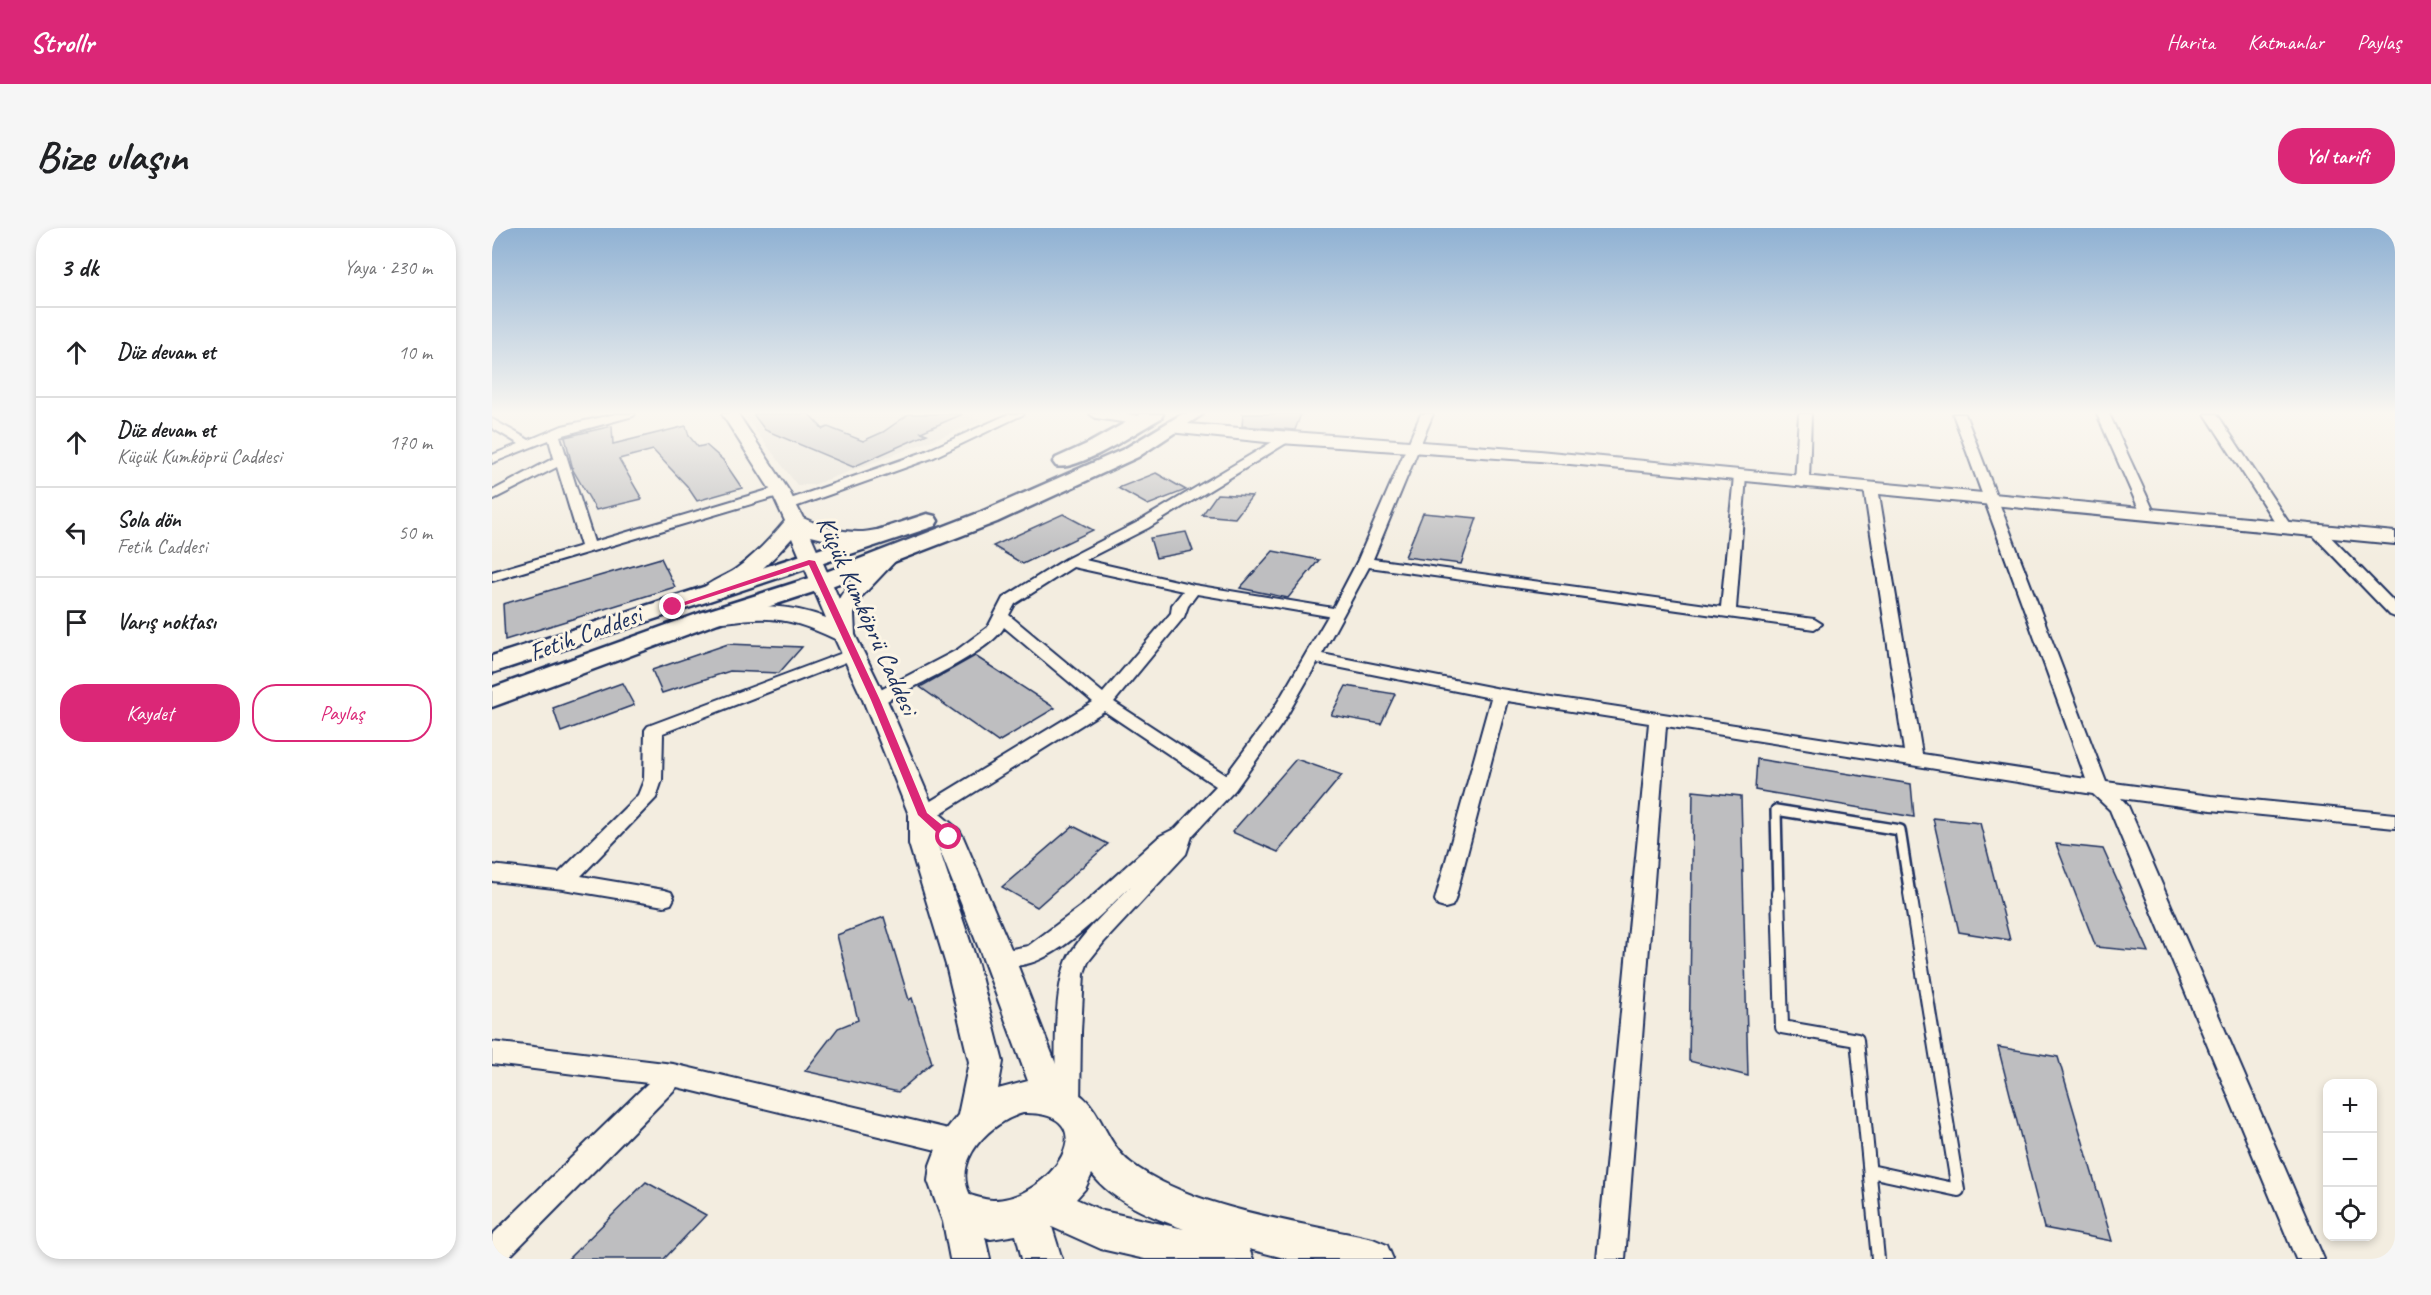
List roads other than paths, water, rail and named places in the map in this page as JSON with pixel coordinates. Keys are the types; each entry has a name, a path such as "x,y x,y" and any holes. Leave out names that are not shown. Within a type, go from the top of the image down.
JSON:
{"main road":[{"name":"Fetih Caddesi","path":"492,698 709,618 1063,462"},
{"name":"Fetih Caddesi","path":"492,665 664,610 816,572 889,557 989,517 1111,462"}],"street":[{"path":"492,496 557,462"},
{"path":"562,462 589,548"},
{"name":"Küçük Kumköprü Caddesi","path":"760,462 787,506 848,645 875,700 923,815"},
{"path":"492,577 589,548 787,506 908,462"},
{"path":"875,700 963,653 995,630 1008,601 1071,562 1143,525 1246,462"},
{"path":"996,951 1011,958 1033,954 1090,911 1167,841 1183,833 1228,785 1276,720 1338,613 1364,562 1406,462"},
{"path":"1583,462 2395,538"},
{"path":"1802,483 1803,462"},
{"path":"1976,462 2099,788 2118,806 2310,1259"},
{"path":"2125,462 2149,516"},
{"path":"2242,462 2286,529"},
{"path":"1728,612 1740,477"},
{"path":"1871,488 1914,758"},
{"path":"787,506 818,534 842,538 874,537 905,530"},
{"path":"664,610 725,586 754,566 787,506"},
{"path":"2317,531 2395,612"},
{"path":"848,645 844,612 855,591 867,576 889,557"},
{"path":"1071,562 1140,575 1193,589 1338,613"},
{"path":"1364,562 1814,624"},
{"path":"923,815 1104,704 1179,614 1180,604 1193,589"},
{"path":"709,618 754,611 791,614 820,623 848,645"},
{"path":"1001,616 1104,704 1228,785"},
{"path":"563,881 646,798 653,780 654,730 848,645"},
{"path":"1312,657 1500,694 2099,788 2211,803 2395,821"},
{"path":"1445,900 1500,694"},
{"path":"1611,1259 1658,717"},
{"path":"923,815 949,837 996,951 1086,1151 1079,1170 1067,1190 1040,1211 1010,1223 990,1224 972,1220 958,1210"},
{"path":"923,815 923,844 962,965 986,1062 965,1133 950,1161 946,1179 949,1196 958,1210 970,1259"},
{"path":"1068,1112 1072,985 1073,973 1079,958 1096,936 1179,849 1183,833"},
{"path":"492,873 563,881 664,898"},
{"path":"492,1053 673,1075 965,1133"},
{"path":"492,1254 673,1075"},
{"path":"965,1133 992,1110 1012,1100 1033,1096 1068,1112 1116,1175 1170,1207 1373,1259"},
{"path":"1040,1211 1042,1259"},
{"path":"1040,1211 1101,1230 1233,1259"}],"lane":[{"path":"1870,1171 1958,1190 1900,830 1776,810 1782,1026 1857,1040 1878,1259"}]}
